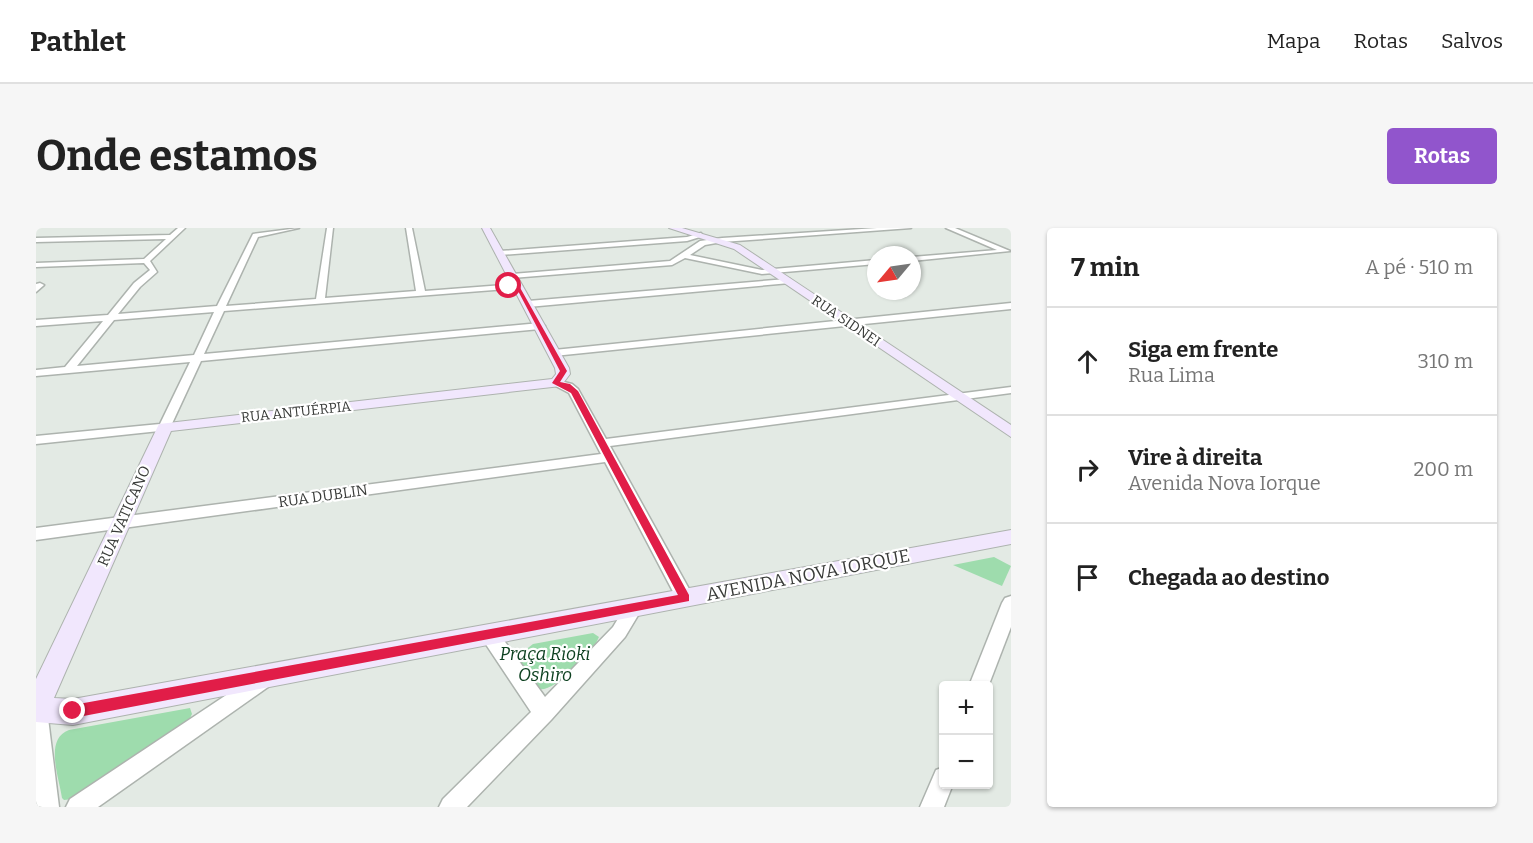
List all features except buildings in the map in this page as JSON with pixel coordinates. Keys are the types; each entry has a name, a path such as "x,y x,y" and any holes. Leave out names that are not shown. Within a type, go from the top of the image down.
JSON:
{"main road":[{"path":"486,228 563,371 556,383"},
{"name":"RUA SIDNEI","path":"674,228 699,239 722,240 772,271 1011,432"},
{"name":"RUA ANTUÉRPIA","path":"165,426 556,383"},
{"name":"RUA VATICANO","path":"38,710 45,688 165,426"},
{"name":"AVENIDA NOVA IORQUE","path":"38,710 73,711 1011,537"}],"street":[{"path":"36,265 146,261 182,228"},
{"name":"RUA VATICANO","path":"165,426 255,235 296,228"},
{"path":"320,300 330,228"},
{"path":"409,228 421,293"},
{"path":"751,228 755,239"},
{"path":"722,240 832,231 908,228"},
{"path":"949,228 1008,252"},
{"path":"36,240 171,237"},
{"path":"500,253 699,239"},
{"path":"36,323 421,293 672,263 686,256 699,239"},
{"path":"921,258 1008,252"},
{"path":"686,256 762,272 867,263"},
{"path":"68,370 109,317 139,283 154,270 146,261"},
{"path":"528,304 787,281"},
{"path":"554,353 1011,306"},
{"path":"36,373 540,326"},
{"path":"556,383 568,386 574,391 685,598"},
{"path":"603,443 1011,390"},
{"name":"RUA ANTUÉRPIA","path":"36,440 165,426"},
{"name":"RUA DUBLIN","path":"36,534 610,457"},
{"path":"981,681 1011,603"},
{"path":"451,807 544,713 619,632 634,607"},
{"path":"489,634 544,713"},
{"path":"78,807 270,675"},
{"name":"RUA VATICANO","path":"38,710 47,807"},
{"path":"932,807 939,789"}],"green space":[{"path":"994,557 1011,566 1002,586 953,565"},
{"name":"Praça Rioki Oshiro","path":"593,633 599,637 596,643 561,680 545,689 538,689 518,661 519,655 533,644"},
{"path":"190,708 192,714 189,720 73,799 64,800 62,798 55,760 57,741 61,735 69,730"}],"route":[{"path":"73,711 685,598 574,391 568,386 556,383 562,377 563,371 518,286 509,286"}]}
